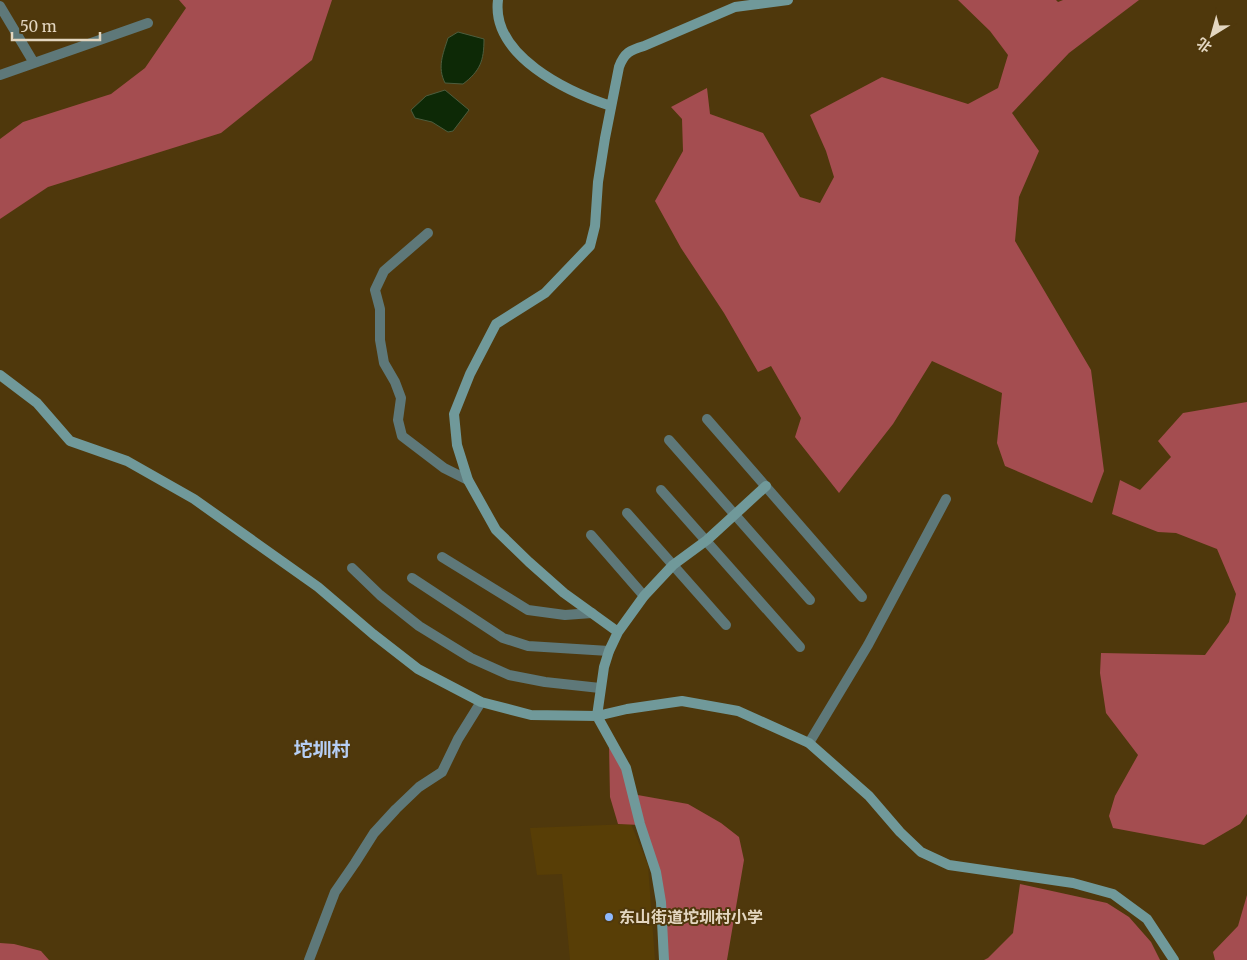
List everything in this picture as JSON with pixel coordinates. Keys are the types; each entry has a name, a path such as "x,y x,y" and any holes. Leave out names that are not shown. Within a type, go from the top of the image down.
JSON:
{"street":[{"path":"498,0 497,5 503,32 518,54 541,72 587,98 611,106"},
{"path":"618,632 564,593 496,530 468,480 457,445 454,414 470,374 496,324 545,293 590,246 595,226 598,182 611,106 619,66 623,56 631,50 735,7 788,0"},
{"path":"0,6 34,63"},
{"path":"0,76 148,23"},
{"path":"428,233 384,271 375,290 380,309 380,340 384,363 395,382 400,398 398,420 402,436 444,468 468,480"},
{"path":"0,375 37,403 70,440 127,461 194,499 318,587 418,669 481,702 531,714 597,716 628,709 682,701 738,711 809,743 869,796 900,832 921,852 949,865 1073,883 1113,894 1147,919 1174,960"},
{"path":"707,418 862,596"},
{"path":"669,440 810,600"},
{"path":"664,960 661,902 656,872 640,824 626,768 597,716 600,688 609,651 618,632 644,596 674,565 707,540 766,486"},
{"path":"661,490 800,647"},
{"path":"809,743 868,645 946,499"},
{"path":"627,513 726,624"},
{"path":"592,535 644,596"},
{"path":"442,557 528,610 565,615 592,613"},
{"path":"352,568 380,596 419,626 471,658 510,675 545,682 600,688"},
{"path":"412,578 503,638 528,646 609,651"},
{"path":"309,960 335,892 374,833 419,787 442,772 458,738 481,702"}],"shaded area":[{"path":"179,0 332,0 312,60 221,133 48,187 0,219 0,139 23,122 111,94 145,68 186,8"},
{"path":"958,0 1056,0 1058,2 1063,0 1139,0 1069,53 1012,113 1039,151 1019,197 1015,241 1091,370 1104,471 1092,503 1005,466 997,443 1002,393 932,361 893,424 839,493 795,437 801,418 771,366 758,372 724,313 681,248 655,201 683,151 682,119 671,107 707,88 710,114 763,133 800,197 820,203 834,177 826,151 810,115 882,77 968,104 998,88 1008,55 990,31"},
{"path":"458,32 484,39 482,59 477,70 463,84 445,83 441,71 443,55 448,38"},
{"path":"445,90 469,110 453,131 448,132 432,122 415,118 411,110 426,96"},
{"path":"1247,402 1247,814 1240,824 1204,845 1113,828 1109,816 1115,796 1138,755 1106,713 1100,673 1101,653 1205,655 1229,622 1236,594 1217,549 1176,533 1158,532 1112,514 1120,480 1140,490 1171,457 1158,441 1183,413"},
{"path":"609,744 616,750 632,794 688,804 721,823 739,837 744,860 727,960 664,960 661,902 640,825 618,824 610,797"},
{"name":"东山街道坨圳村小学","path":"631,824 648,865 655,960 570,960 562,874 537,875 530,828"},
{"path":"1020,884 1107,903 1129,917 1151,942 1160,960 984,960 1013,933"},
{"path":"1247,895 1247,960 1215,960 1213,952 1238,926"},
{"path":"0,943 14,944 41,951 49,960 0,960"}],"place":[{"name":"东山街道坨圳村小学","path":"609,917"}],"district":[{"name":"坨圳村","path":"322,749"}]}
